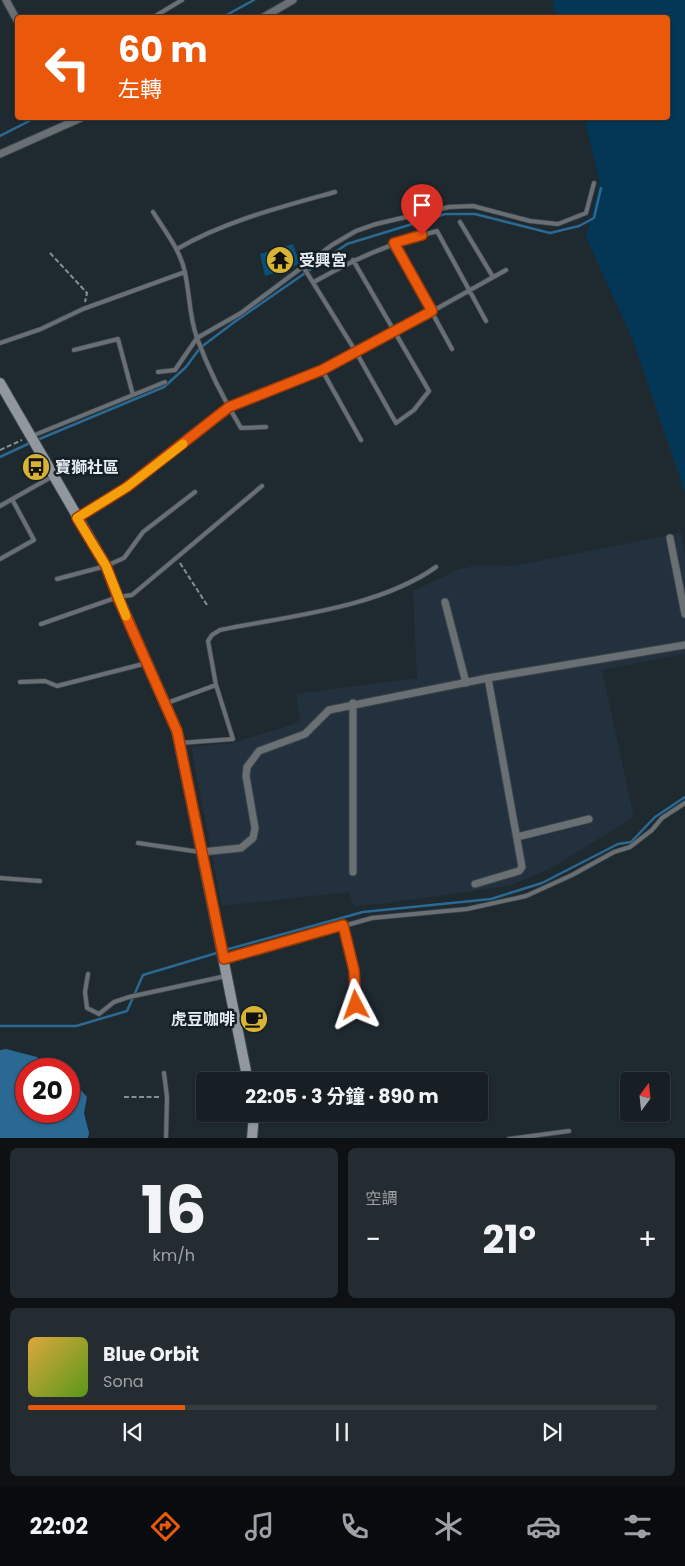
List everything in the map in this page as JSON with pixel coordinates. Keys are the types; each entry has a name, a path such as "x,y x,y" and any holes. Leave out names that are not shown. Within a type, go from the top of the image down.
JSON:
{"main road":[{"path":"0,383 3,396 32,436 106,566 118,598 177,731 246,1072"},
{"path":"252,1138 253,1122"}],"street":[{"path":"6,0 15,16"},
{"path":"267,15 294,0"},
{"path":"66,120 69,125"},
{"path":"0,154 78,120"},
{"path":"670,538 685,614"},
{"path":"445,602 466,683"},
{"path":"202,852 241,848 253,838 255,828 246,776 247,767 259,751 305,734 329,710 353,703 488,678 685,645"},
{"path":"475,884 518,871 522,867 488,678"},
{"path":"353,703 353,872"},
{"path":"518,837 590,819"}],"lane":[{"path":"157,15 182,0"},
{"path":"158,372 175,370 197,338 241,314 332,245 356,231 376,224 448,207 473,206 530,221 558,224 586,213 594,183"},
{"path":"176,249 192,240 256,215 335,192"},
{"path":"153,212 176,249 185,272 189,308 197,338 229,407 241,428 266,427"},
{"path":"460,222 493,277"},
{"path":"314,282 353,260 394,243 437,232 471,290 486,321"},
{"path":"394,243 452,349"},
{"path":"304,268 356,352 396,423 414,410 429,390 353,260"},
{"path":"77,518 127,487 229,407 322,370 506,270"},
{"path":"0,343 83,309 185,272"},
{"path":"74,350 118,339 133,394"},
{"path":"322,370 361,440"},
{"path":"32,436 165,382"},
{"path":"0,506 54,476"},
{"path":"41,624 132,595 262,486"},
{"path":"57,579 106,566 124,558 143,532 195,492"},
{"path":"0,559 34,540 12,499"},
{"path":"180,743 233,739 216,685 208,641 212,635 220,630 366,600 417,580 436,567"},
{"path":"20,682 45,681 57,686 147,663"},
{"path":"165,704 216,685"},
{"path":"224,959 372,918 467,909 526,896 572,876 614,852 630,847 652,830 662,818 685,803"},
{"path":"138,843 202,852"},
{"path":"0,878 40,881"},
{"path":"343,925 354,970 356,1005"},
{"path":"88,974 85,992 88,1008 99,1014 114,1002 129,997 227,976"},
{"path":"164,1073 167,1097 166,1138"},
{"path":"509,1138 569,1131"}],"path":[{"path":"50,253 87,293 83,309"},
{"path":"0,450 32,436"},
{"path":"176,558 207,605"},
{"path":"124,1097 167,1097"}],"shaded area":[{"path":"553,0 685,0 685,493 633,340 586,237 600,182 584,120 670,120 670,15 556,15"},
{"path":"681,533 685,556 685,654 602,670 634,817 553,867 509,886 353,906 349,892 222,906 191,747 232,743 300,722 296,694 417,678 413,591 457,570 478,565 512,566"},
{"path":"6,1049 38,1058 15,1058 15,1123 80,1123 80,1089 87,1097 84,1113 89,1133 88,1138 0,1138 0,1050"}],"building":[{"name":"受興宮","path":"293,244 300,264 265,276 260,254"}],"waterway":[{"path":"226,15 254,0"},
{"path":"0,136 31,120"},
{"path":"37,440 164,387 186,367 200,348 347,244 445,214 475,214 550,233 579,226 594,218 601,188"},
{"path":"0,457 32,442"},
{"path":"225,950 363,912 491,899 542,883 618,844 631,842 655,817 685,797"},
{"path":"0,1026 76,1026 127,1011 143,975 220,952"}],"slow traffic":[{"path":"126,616 106,566 77,518 127,487 183,444"}],"place":[{"name":"受興宮","path":"280,260"},
{"name":"寶獅社區","path":"36,467"},
{"name":"虎豆咖啡","path":"254,1019"}],"route":[{"path":"356,1005 354,970 343,925 224,959 177,731 118,598 106,566 77,518 127,487 229,407 322,370 432,311 394,243 422,235"}]}
